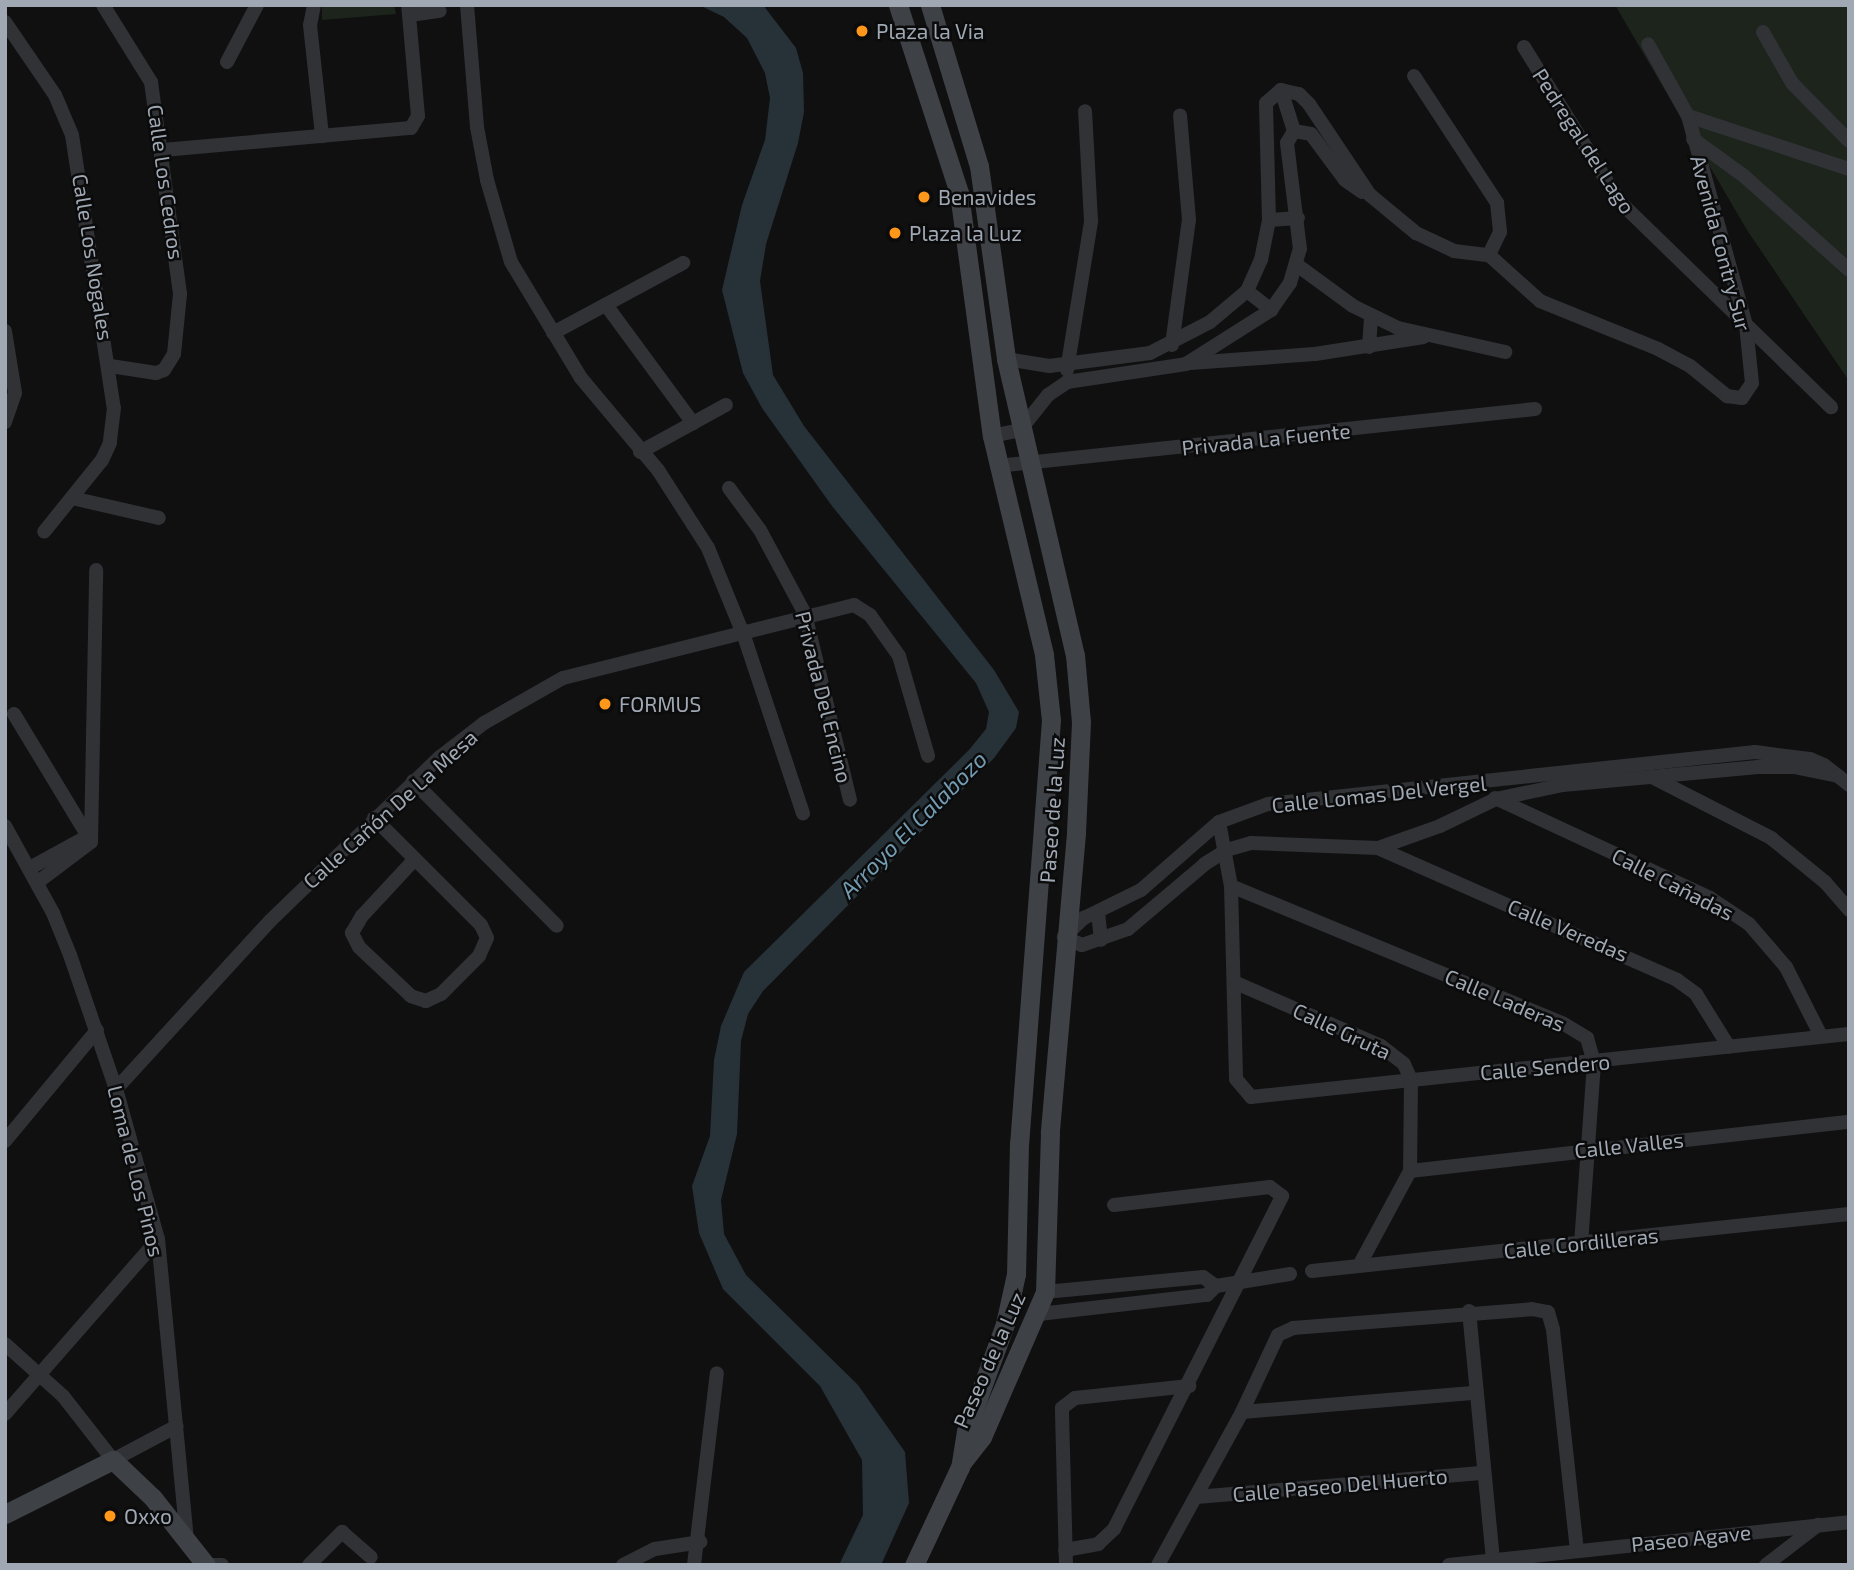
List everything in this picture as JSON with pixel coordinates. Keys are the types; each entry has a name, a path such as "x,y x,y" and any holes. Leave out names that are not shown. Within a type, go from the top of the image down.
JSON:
{"street":[{"name":"Calle Los Cedros","path":"103,5 150,82 163,150 180,293 174,354 164,370 156,373 110,366"},
{"path":"227,62 257,5"},
{"path":"314,5 310,25 322,136"},
{"path":"467,5 477,127 487,180 511,262 581,378 640,452 658,470 708,548 744,636 803,813"},
{"name":"Paseo de la Luz","path":"898,5 959,193 997,466 1044,655 1051,720 1047,818 1023,1098 1016,1274 1005,1324 965,1431 960,1467"},
{"name":"Paseo de la Luz","path":"930,5 979,166 1006,359 1027,464 1066,616 1078,677 1082,755 1064,937 1045,1292 1038,1314 982,1437 960,1467"},
{"path":"163,150 404,131 415,125 418,105 409,10 440,11"},
{"name":"Calle Los Nogales","path":"5,22 55,95 72,135 110,366 115,425 110,443 72,498 44,532"},
{"path":"1763,32 1792,83 1849,141"},
{"path":"1648,44 1688,116"},
{"name":"Pedregal del Lago","path":"1524,47 1619,201 1830,407"},
{"path":"1294,131 1311,134 1345,180 1370,195 1436,244 1473,256 1489,255 1500,232 1497,203 1414,76"},
{"path":"1281,90 1299,94 1309,104 1370,195"},
{"path":"1185,363 1271,310 1297,265 1298,218 1287,143 1294,131 1291,109 1281,90"},
{"path":"1006,359 1035,366 1131,358 1171,345 1210,322 1247,291 1261,260 1269,220 1266,103 1281,90"},
{"path":"1067,382 1091,221 1085,111"},
{"path":"1171,345 1189,220 1180,115"},
{"name":"Avenida Contry Sur","path":"1489,255 1540,301 1674,356 1735,399 1742,398 1752,383 1746,325 1688,116"},
{"name":"Avenida Contry Sur","path":"1688,116 1849,169"},
{"path":"1693,139 1744,176 1849,270"},
{"path":"1269,220 1298,218"},
{"path":"553,332 683,263"},
{"path":"1297,265 1371,316 1424,337 1505,352"},
{"path":"1247,291 1271,310"},
{"path":"974,296 996,294"},
{"path":"606,305 693,423"},
{"path":"1369,347 1371,316"},
{"path":"5,331 15,403 5,422"},
{"path":"992,436 1020,430 1048,395 1067,382 1185,363 1369,347 1424,337"},
{"path":"640,452 726,405"},
{"name":"Privada La Fuente","path":"997,466 1535,409"},
{"name":"Privada Del Encino","path":"729,488 760,530 805,614 850,800"},
{"path":"72,498 159,518"},
{"path":"88,836 96,570"},
{"name":"Calle Cañón De La Mesa","path":"116,1089 271,920 414,781 484,723 563,678 744,636 805,614 854,605 870,615 899,656 928,756"},
{"path":"1035,622 1066,616"},
{"path":"14,713 88,836"},
{"name":"Calle Lomas Del Vergel","path":"1755,752 1810,759 1843,780 1778,766 1563,785 1496,799 1440,827 1378,848 1266,842 1227,850 1153,912 1101,940 1082,946 1064,937 1098,912 1141,890 1219,822 1268,804 1478,784 1755,752"},
{"path":"1652,777 1771,838 1825,882 1849,910"},
{"path":"414,781 557,926"},
{"name":"Calle Cañadas","path":"1478,784 1496,799 1734,913 1768,943 1786,967 1821,1036"},
{"path":"374,818 481,925 487,938 479,957 441,994 426,1002 411,996 359,947 352,933 362,916 414,860"},
{"path":"1023,1098 1039,1047 1049,964 1064,937 1052,927 1055,859 1047,818"},
{"path":"1219,822 1227,850 1231,886 1236,983"},
{"name":"Loma de Los Pinos","path":"5,825 34,875 97,1030 158,1239 187,1538"},
{"path":"34,875 88,836"},
{"name":"Calle Veredas","path":"1378,848 1678,980 1696,994 1729,1047"},
{"name":"Calle Laderas","path":"1231,886 1564,1024 1587,1038 1594,1063"},
{"path":"1141,890 1153,912"},
{"path":"1098,912 1101,940"},
{"name":"Calle Sendero","path":"1236,983 1236,1079 1243,1093 1259,1099 1410,1080 1594,1063 1849,1034"},
{"name":"Calle Gruta","path":"1236,983 1392,1051 1410,1080 1410,1171 1360,1264"},
{"path":"5,1142 97,1030"},
{"path":"1581,1244 1585,1150 1594,1063"},
{"name":"Calle Valles","path":"1410,1171 1849,1122"},
{"path":"1114,1205 1275,1188 1282,1201 1189,1386 1110,1535 1098,1544 1066,1557 1062,1408 1075,1398 1189,1386"},
{"name":"Calle Cordilleras","path":"1312,1271 1849,1214"},
{"path":"5,1414 38,1371 158,1239"},
{"path":"1038,1314 1207,1295 1216,1286 1290,1274"},
{"path":"1045,1292 1203,1277 1216,1286"},
{"path":"1077,1309 1079,1289"},
{"path":"1469,1311 1493,1561"},
{"path":"1158,1565 1242,1412 1278,1335 1293,1328 1469,1311 1548,1312 1553,1330 1577,1551"},
{"path":"5,1344 38,1371 113,1460 209,1565 222,1565"},
{"path":"694,1565 700,1542 717,1373"},
{"path":"1242,1412 1475,1393"},
{"path":"5,1514 177,1426"},
{"path":"914,1565 960,1467"},
{"name":"Calle Paseo Del Huerto","path":"1196,1497 1484,1473"},
{"name":"Paseo Agave","path":"1449,1565 1849,1522"},
{"path":"1766,1565 1819,1524"},
{"path":"309,1565 342,1532 371,1557"},
{"path":"623,1565 655,1549 700,1542"}],"shaded area":[{"path":"322,5 394,5 396,14 322,20"},
{"path":"1615,5 1849,5 1849,381 1747,230"}],"water":[{"name":"Arroyo El Calabozo","path":"699,5 763,5 796,48 803,73 804,112 798,143 766,244 760,281 773,375 804,426 994,670 1019,712 1016,728 994,758 763,991 748,1014 741,1041 737,1134 721,1200 724,1234 746,1275 858,1385 905,1452 909,1503 881,1565 839,1565 863,1515 862,1460 820,1386 723,1289 699,1233 692,1186 710,1136 714,1060 721,1026 744,972 969,750 986,729 989,712 976,683 832,506 762,408 743,373 722,290 742,205 765,140 770,98 765,73 747,38 724,17"}],"place":[{"name":"Plaza la Via","path":"862,31"},
{"name":"Benavides","path":"924,197"},
{"name":"Plaza la Luz","path":"895,233"},
{"name":"FORMUS","path":"605,704"},
{"name":"Oxxo","path":"110,1516"}]}
